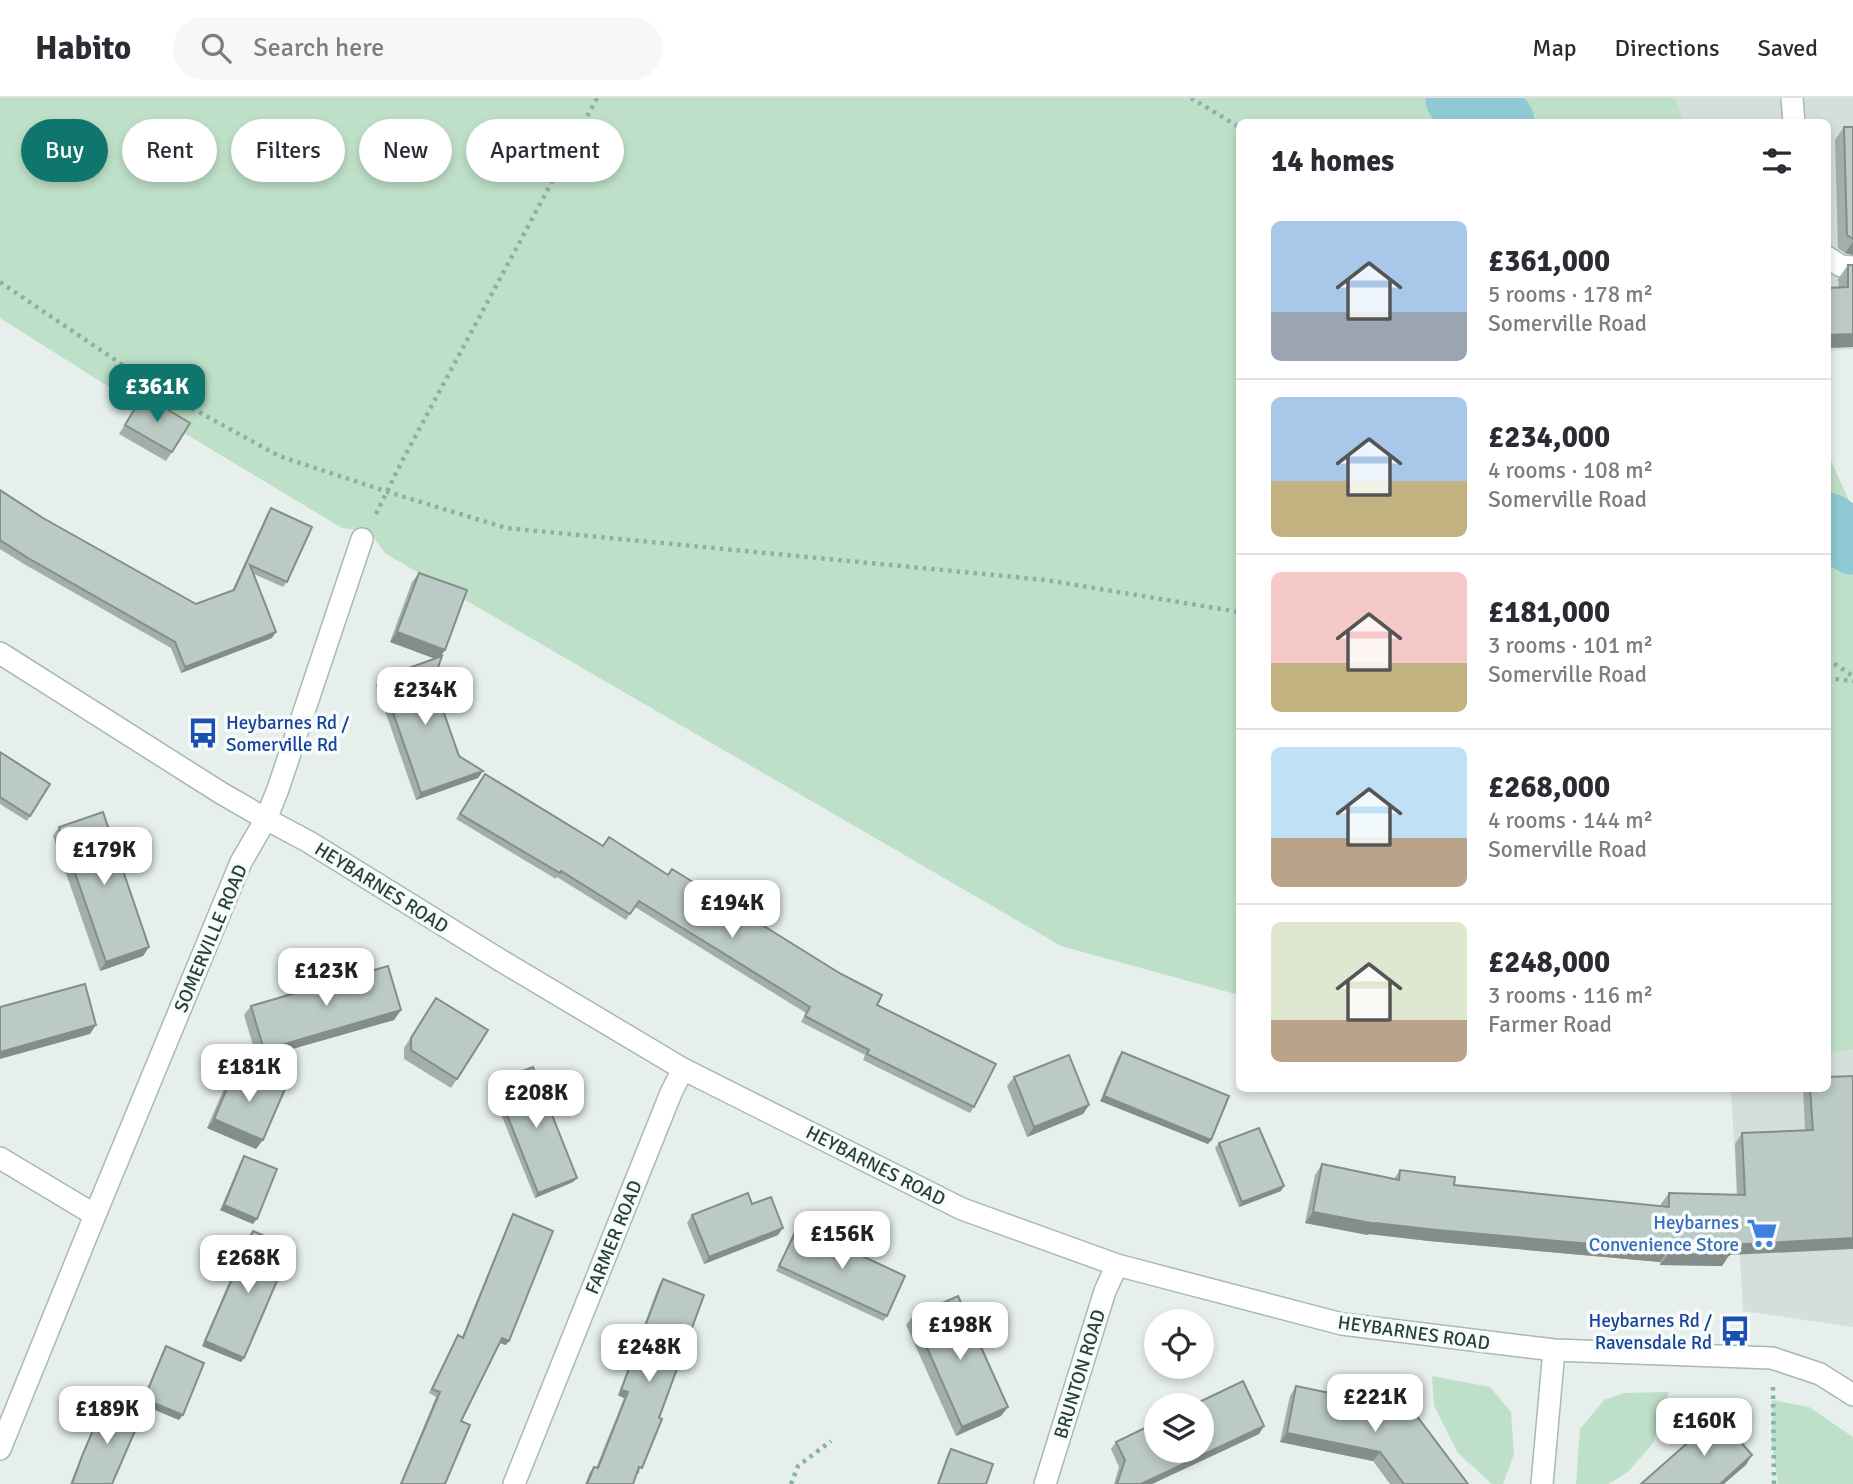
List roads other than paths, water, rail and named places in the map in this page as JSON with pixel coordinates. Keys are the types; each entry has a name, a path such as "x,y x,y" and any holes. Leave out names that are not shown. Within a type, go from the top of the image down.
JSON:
{"street":[{"path":"1792,98 1794,119"},
{"path":"1831,260 1841,266 1853,267"},
{"name":"SOMERVILLE ROAD","path":"0,1449 241,862 266,819 362,539"},
{"name":"HEYBARNES ROAD","path":"0,653 266,819 309,842 683,1069 962,1209 1117,1265 1342,1324 1554,1350 1772,1358 1821,1374 1853,1395"},
{"name":"FARMER ROAD","path":"514,1484 683,1069"},
{"path":"0,1158 95,1214"},
{"name":"BRUNTON ROAD","path":"1045,1484 1105,1291 1117,1265"},
{"path":"1542,1484 1554,1350"}],"waterway":[{"path":"1458,98 1496,119"},
{"path":"1831,528 1853,542"}],"place":[{"name":"Heybarnes Rd / Somerville Rd","path":"203,733"},
{"name":"Heybarnes Convenience Store","path":"1762,1233"},
{"name":"Heybarnes Rd / Ravensdale Rd","path":"1735,1331"}]}
